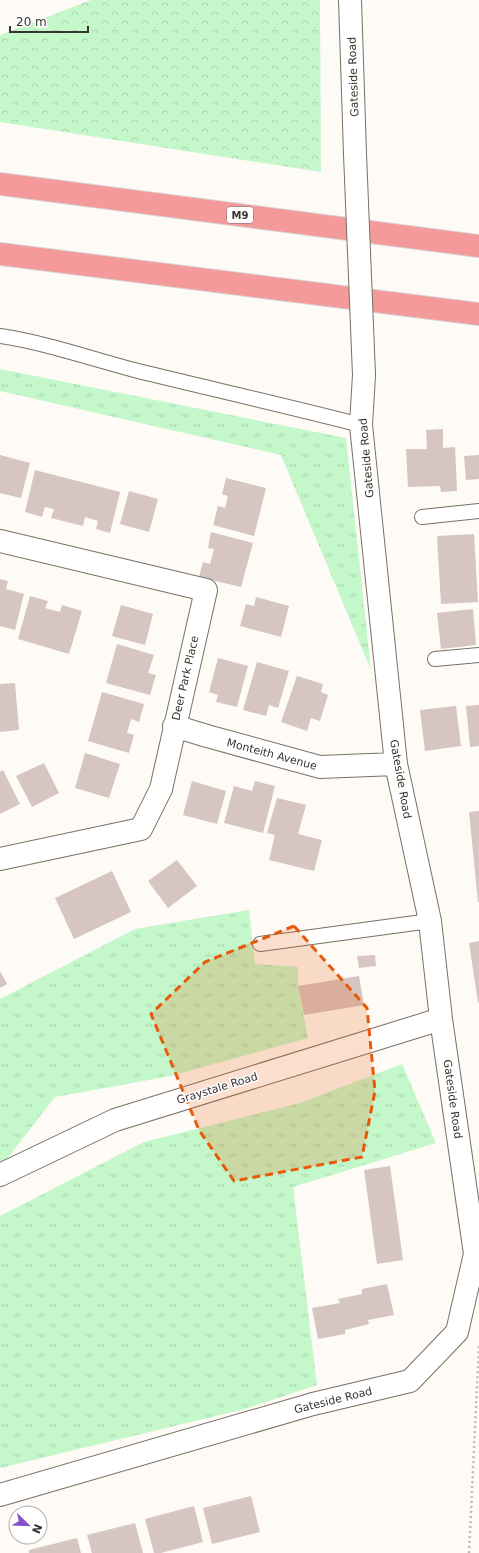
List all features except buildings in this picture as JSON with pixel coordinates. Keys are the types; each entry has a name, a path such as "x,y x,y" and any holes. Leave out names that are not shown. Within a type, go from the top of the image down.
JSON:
{"highway":[{"name":"M9","path":"0,184 479,246"},
{"path":"0,254 479,314"}],"street":[{"name":"Gateside Road","path":"0,1495 313,1404 410,1381 457,1332 475,1254 473,1195 441,1019 430,921 396,764 361,425 364,375 350,0"},
{"name":"Deer Park Place","path":"0,541 206,590 174,726 161,789 141,829 0,860"},
{"name":"Monteith Avenue","path":"174,726 320,767 396,764"},
{"name":"Graystale Road","path":"0,1174 115,1120 441,1019"}],"lane":[{"path":"0,336 22,339 137,370 293,407 361,425"},
{"path":"422,517 479,511"},
{"path":"435,659 479,655"},
{"path":"260,944 430,921"}],"path":[{"path":"469,1553 479,1338"}],"highlighted area":[{"path":"294,926 367,1008 375,1091 362,1157 234,1181 199,1130 151,1014 205,962"}],"green space":[{"path":"91,0 320,0 321,172 0,122 0,35"},
{"path":"0,369 346,438 371,670 281,455 0,391"},
{"path":"249,910 255,964 298,967 298,986 308,1038 171,1076 55,1097 6,1160 0,1163 0,999 135,929"},
{"path":"402,1064 436,1143 293,1187 317,1385 245,1409 0,1468 0,1216 144,1142 300,1103"}]}
